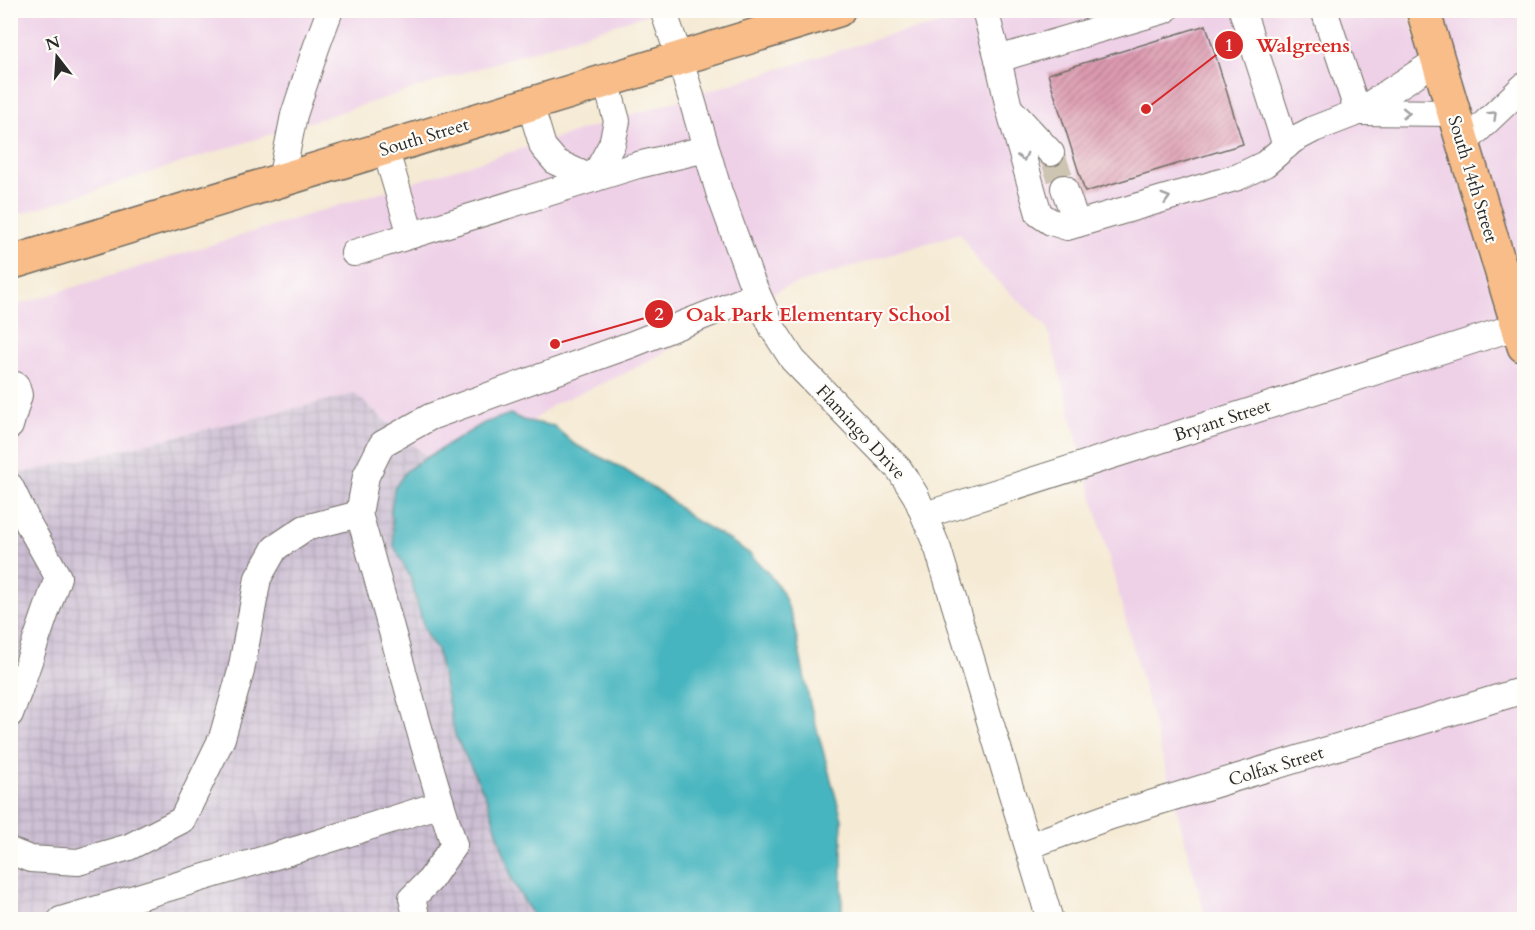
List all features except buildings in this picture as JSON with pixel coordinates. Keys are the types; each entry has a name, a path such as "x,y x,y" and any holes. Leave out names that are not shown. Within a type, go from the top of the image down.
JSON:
{"main road":[{"name":"South Street","path":"10,263 838,10"},
{"name":"South 14th Street","path":"1423,10 1458,128 1520,319"}],"street":[{"path":"281,180 294,115 330,10"},
{"name":"Flamingo Drive","path":"663,10 680,59 719,192 750,278 772,329 793,360 899,469 925,515 941,560 1050,920"},
{"path":"985,10 1039,214 1051,222 1067,227 1238,177 1265,164 1293,140 1358,112 1438,60"},
{"path":"998,59 1165,10"},
{"path":"1242,10 1286,146"},
{"path":"1324,10 1358,112"},
{"path":"593,179 612,144 617,121 606,81"},
{"path":"1358,112 1458,128 1524,86"},
{"path":"531,104 543,147 556,162 593,179"},
{"path":"1010,108 1051,153"},
{"path":"385,148 411,235"},
{"path":"354,253 638,165 706,149"},
{"path":"1064,188 1077,224"},
{"path":"417,920 412,898 430,880 454,845 430,772 416,714 359,514 366,476 382,444 430,417 630,345 757,295"},
{"name":"Bryant Street","path":"925,515 1520,319"},
{"path":"10,385 16,385 19,395 10,426"},
{"path":"10,486 58,577 15,689 10,714"},
{"path":"10,851 30,859 78,862 129,847 182,820 222,738 241,670 258,578 275,548 305,528 359,514"},
{"name":"Colfax Street","path":"1028,846 1123,813 1524,690"},
{"path":"62,920 441,804"}],"shaded area":[{"path":"11,11 658,11 11,217"},
{"path":"999,11 1408,11 1524,393 1524,919 1206,919 1047,327 982,267 960,233 783,288 624,374 552,405 532,422 510,414 484,423 427,457 355,394 11,476 10,307 886,36"},
{"path":"1436,11 1524,11 1524,301"},
{"path":"355,394 427,457 406,471 394,546 410,577 424,628 437,649 455,735 487,799 513,882 535,919 11,919 10,476"}],"water":[{"path":"510,414 523,420 554,426 574,444 622,468 661,493 693,519 749,553 782,591 793,620 810,704 842,819 842,910 837,919 535,919 513,882 487,799 455,735 437,649 424,628 410,577 394,546 391,511 394,489 406,471 484,423"}],"tunnel":[{"path":"1051,153 1064,188"}],"place":[{"name":"Walgreens","path":"1146,109"},
{"name":"Oak Park Elementary School","path":"555,344"}]}
